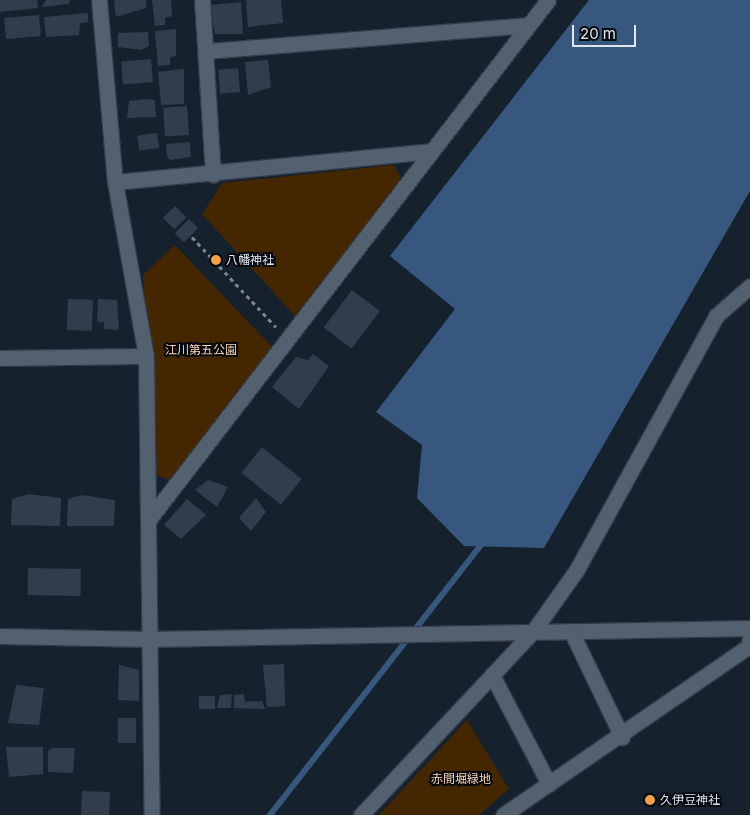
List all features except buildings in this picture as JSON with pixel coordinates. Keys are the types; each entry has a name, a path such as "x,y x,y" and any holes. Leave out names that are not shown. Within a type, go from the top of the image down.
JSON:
{"street":[{"path":"99,0 115,182 146,356 150,518 152,815"},
{"path":"202,0 207,51 213,174"},
{"path":"150,518 429,151 548,0"},
{"path":"207,51 528,25"},
{"path":"115,182 213,174 429,151"},
{"path":"361,815 534,630 576,571 716,316 750,286"},
{"path":"0,358 146,356"},
{"path":"0,636 150,639 534,630 750,628"},
{"path":"571,631 622,737"},
{"path":"504,815 622,737 749,646 750,637"},
{"path":"492,675 549,784"}],"path":[{"path":"192,236 286,339"}],"green space":[{"path":"394,165 401,179 296,317 202,214 222,183"},
{"name":"江川第五公園","path":"175,245 272,347 170,480 154,474 143,275"},
{"name":"赤間堀緑地","path":"467,720 509,789 479,815 379,815"}],"water":[{"path":"589,0 750,0 750,191 544,548 464,546 417,498 422,445 376,412 455,309 390,256"}],"waterway":[{"path":"270,815 485,540"}],"place":[{"name":"八幡神社","path":"216,260"},
{"name":"久伊豆神社","path":"650,800"}]}
